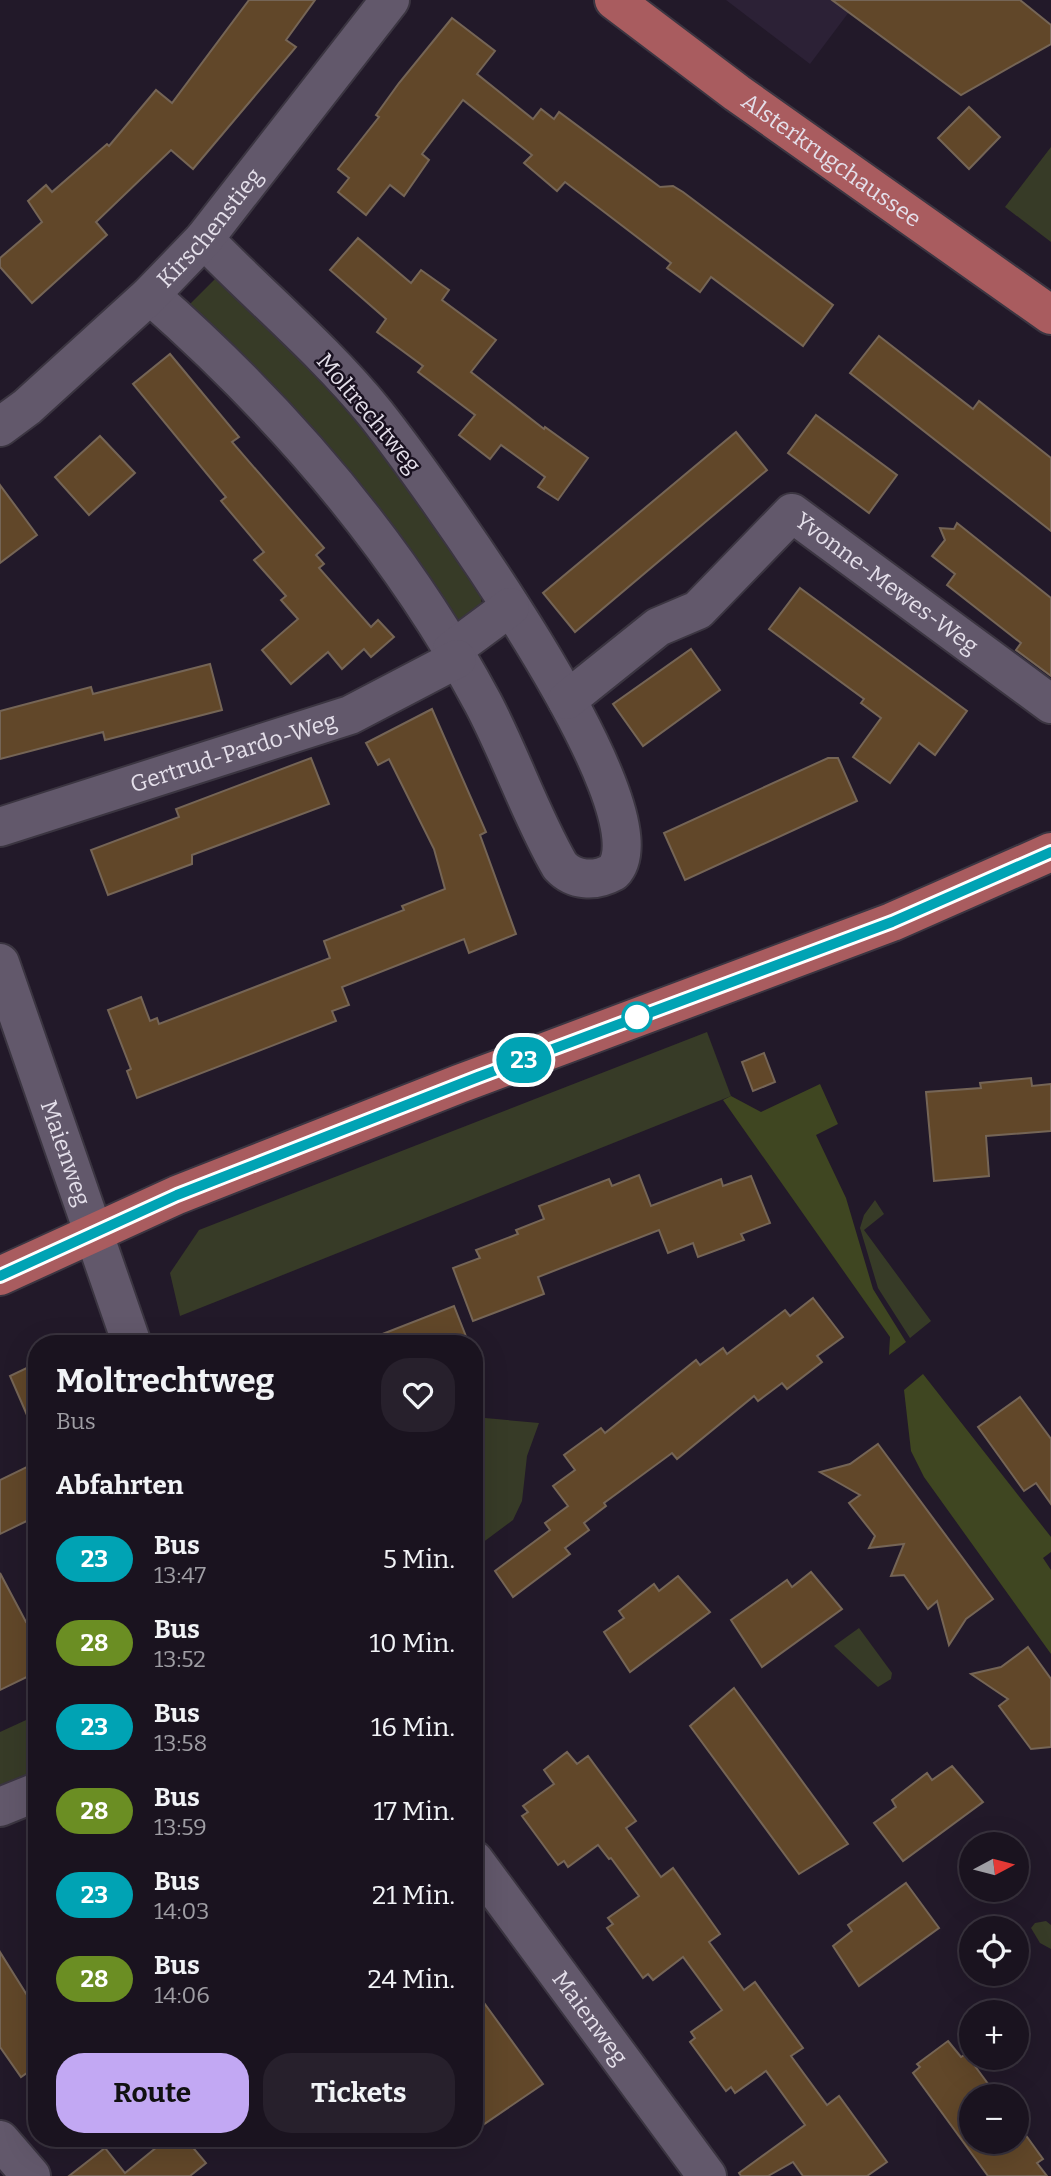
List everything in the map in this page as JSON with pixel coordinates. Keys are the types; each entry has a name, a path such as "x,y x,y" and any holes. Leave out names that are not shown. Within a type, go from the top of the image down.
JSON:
{"main road":[{"name":"Alsterkrugchaussee","path":"614,0 737,93 1051,315"},
{"path":"0,1276 177,1195 892,922 1051,852"}],"street":[{"name":"Kirschenstieg","path":"0,427 27,407 150,295 204,239 390,0"},
{"name":"Moltrechtweg","path":"150,295 201,340 276,417 344,494 399,566 455,654 502,741 560,866 575,877 596,878 609,874 618,866 624,852 622,836 602,775 567,700 535,642 476,552 374,413 332,364 204,239"},
{"name":"Yvonne-Mewes-Weg","path":"567,700 658,627 698,610 792,513 1051,704"},
{"path":"455,654 510,607"},
{"name":"Gertrud-Pardo-Weg","path":"0,827 350,715 455,654"},
{"name":"Maienweg","path":"0,963 129,1335"},
{"path":"0,1807 28,1796"},
{"name":"Maienweg","path":"483,1872 707,2176"},
{"path":"0,2140 31,2176"}],"shaded area":[{"path":"726,0 858,0 810,64"}],"green space":[{"path":"1051,147 1051,242 1005,207"},
{"path":"217,277 304,361 384,449 481,593 482,609 457,630 184,310"},
{"path":"707,1032 731,1096 180,1316 170,1273 199,1230"},
{"path":"820,1084 838,1124 816,1135 846,1198 873,1289 906,1342 889,1355 890,1337 723,1100 731,1096 761,1112"},
{"path":"875,1200 884,1214 864,1230 931,1321 910,1338 878,1288 860,1228 864,1215"},
{"path":"923,1374 1051,1537 1051,1552 1043,1558 1051,1570 1051,1654 924,1477 911,1451 904,1390"},
{"path":"483,1418 539,1423 527,1456 522,1501 513,1520 483,1542"},
{"path":"859,1628 892,1673 891,1679 878,1687 834,1646"},
{"path":"28,1719 28,1779 0,1790 0,1732"},
{"path":"1046,1921 1051,1925 1051,1949 1040,1943 1031,1928 1035,1923"}],"building":[{"path":"249,0 315,0 286,40 296,47 193,169 171,150 96,222 107,235 32,303 0,267 0,258 42,222 28,201 46,185 52,192 107,144 109,146 156,90 172,103"},
{"path":"832,0 1020,0 1051,25 1051,44 961,95"},
{"path":"452,18 495,51 477,74 533,119 541,109 554,119 559,112 660,187 673,186 683,192 833,305 803,346 711,277 700,292 667,268 671,263 565,182 557,191 524,163 532,155 463,100 422,154 429,160 404,196 390,185 366,215 338,192 349,178 338,169 379,117 376,115 399,83"},
{"path":"969,107 1000,137 969,169 938,138"},
{"path":"358,238 411,283 421,270 449,290 442,300 496,340 471,372 544,429 545,427 588,458 558,500 538,487 545,477 501,445 490,459 459,435 475,415 418,372 423,366 377,332 386,319 330,270"},
{"path":"879,336 973,409 979,401 1051,458 1051,531 850,373"},
{"path":"170,354 239,437 232,442 324,548 316,555 324,564 319,568 371,627 378,620 394,637 371,657 364,649 342,669 328,652 291,684 262,650 298,619 281,600 286,596 254,560 264,552 221,501 226,497 133,384"},
{"path":"816,415 897,475 869,513 788,453"},
{"path":"736,432 767,470 575,632 543,593"},
{"path":"100,436 135,473 89,515 55,477"},
{"path":"0,485 37,535 0,563"},
{"path":"957,523 1051,598 1051,676 1016,650 1021,643 947,585 955,574 932,556 945,540 940,528 954,529"},
{"path":"800,588 967,711 935,755 919,743 890,783 853,757 881,718 861,703 864,699 769,629"},
{"path":"691,649 720,690 643,746 613,704"},
{"path":"210,664 222,710 105,740 103,732 0,759 0,711 91,687 93,694"},
{"path":"432,709 486,832 480,835 516,934 469,953 464,939 342,987 349,1005 332,1011 336,1021 137,1098 127,1071 131,1069 108,1010 141,997 150,1021 157,1018 159,1024 330,958 324,941 404,910 402,906 445,889 434,849 389,759 378,765 366,743"},
{"path":"311,758 329,804 192,855 192,864 108,895 91,850 179,817 176,809"},
{"path":"828,758 838,758 857,801 685,880 664,833"},
{"path":"764,1053 775,1082 753,1091 742,1062"},
{"path":"1031,1078 1032,1086 1051,1084 1051,1131 986,1136 989,1176 934,1181 926,1092 981,1088 980,1083"},
{"path":"639,1175 651,1206 721,1179 723,1186 751,1176 770,1223 741,1234 744,1240 698,1257 693,1243 668,1253 659,1230 538,1277 544,1294 473,1321 453,1268 480,1258 476,1250 518,1234 516,1230 544,1219 539,1206 609,1179 612,1186"},
{"path":"813,1298 843,1337 817,1356 822,1362 787,1389 782,1383 758,1401 754,1396 677,1459 672,1453 604,1503 606,1506 584,1523 589,1530 565,1548 570,1554 513,1597 495,1571 550,1530 545,1523 568,1506 553,1486 575,1470 564,1455 601,1428 605,1433 696,1360 700,1365 723,1348 727,1354 785,1310 790,1316"},
{"path":"454,1306 465,1335 380,1335"},
{"path":"28,1367 28,1417 10,1376"},
{"path":"1020,1397 1051,1439 1051,1504 1036,1483 1024,1491 978,1427"},
{"path":"878,1444 993,1599 966,1619 949,1645 937,1601 928,1609 904,1575 891,1576 904,1544 869,1548 875,1536 849,1503 860,1495 820,1472 850,1464"},
{"path":"28,1466 28,1520 0,1534 0,1480"},
{"path":"811,1572 842,1609 762,1667 731,1620 787,1580 792,1587"},
{"path":"0,1573 26,1622 28,1621 28,1676 0,1690"},
{"path":"678,1576 710,1612 630,1672 604,1632 624,1618 619,1611 654,1584 659,1591"},
{"path":"1028,1647 1051,1679 1051,1747 1031,1749 999,1706 1008,1699 971,1674 1001,1667"},
{"path":"734,1688 848,1844 799,1874 690,1726"},
{"path":"567,1752 577,1764 588,1756 636,1821 626,1828 661,1877 673,1868 720,1934 709,1942 744,1990 755,1982 803,2048 791,2056 827,2105 839,2096 887,2162 867,2176 803,2176 793,2162 768,2176 741,2176 739,2173 805,2125 766,2071 735,2093 731,2087 726,2091 690,2042 695,2038 691,2032 722,2010 683,1957 653,1980 648,1974 643,1978 607,1928 613,1924 608,1918 639,1896 611,1858 609,1859 598,1845 568,1867 564,1861 558,1865 522,1816 528,1812 523,1806 554,1784 544,1770"},
{"path":"952,1766 983,1802 903,1861 874,1823 896,1807 892,1800 927,1773 932,1780"},
{"path":"906,1883 939,1928 859,1986 833,1946 852,1931 848,1925"},
{"path":"0,1952 28,1997 28,2072 21,2077 0,2047"},
{"path":"483,2001 543,2084 483,2125"},
{"path":"948,2041 959,2055 959,2070 978,2070 988,2084 959,2084 959,2136 913,2073 920,2067 917,2064"},
{"path":"1029,2140 1043,2159 1037,2163 1047,2176 988,2176 972,2154 1029,2154"},
{"path":"157,2147 193,2147 206,2163 190,2176 69,2176 105,2148 125,2173"}],"bus line":[{"name":"23","path":"0,1276 152,1205 478,1077 892,922 1051,852"}]}
